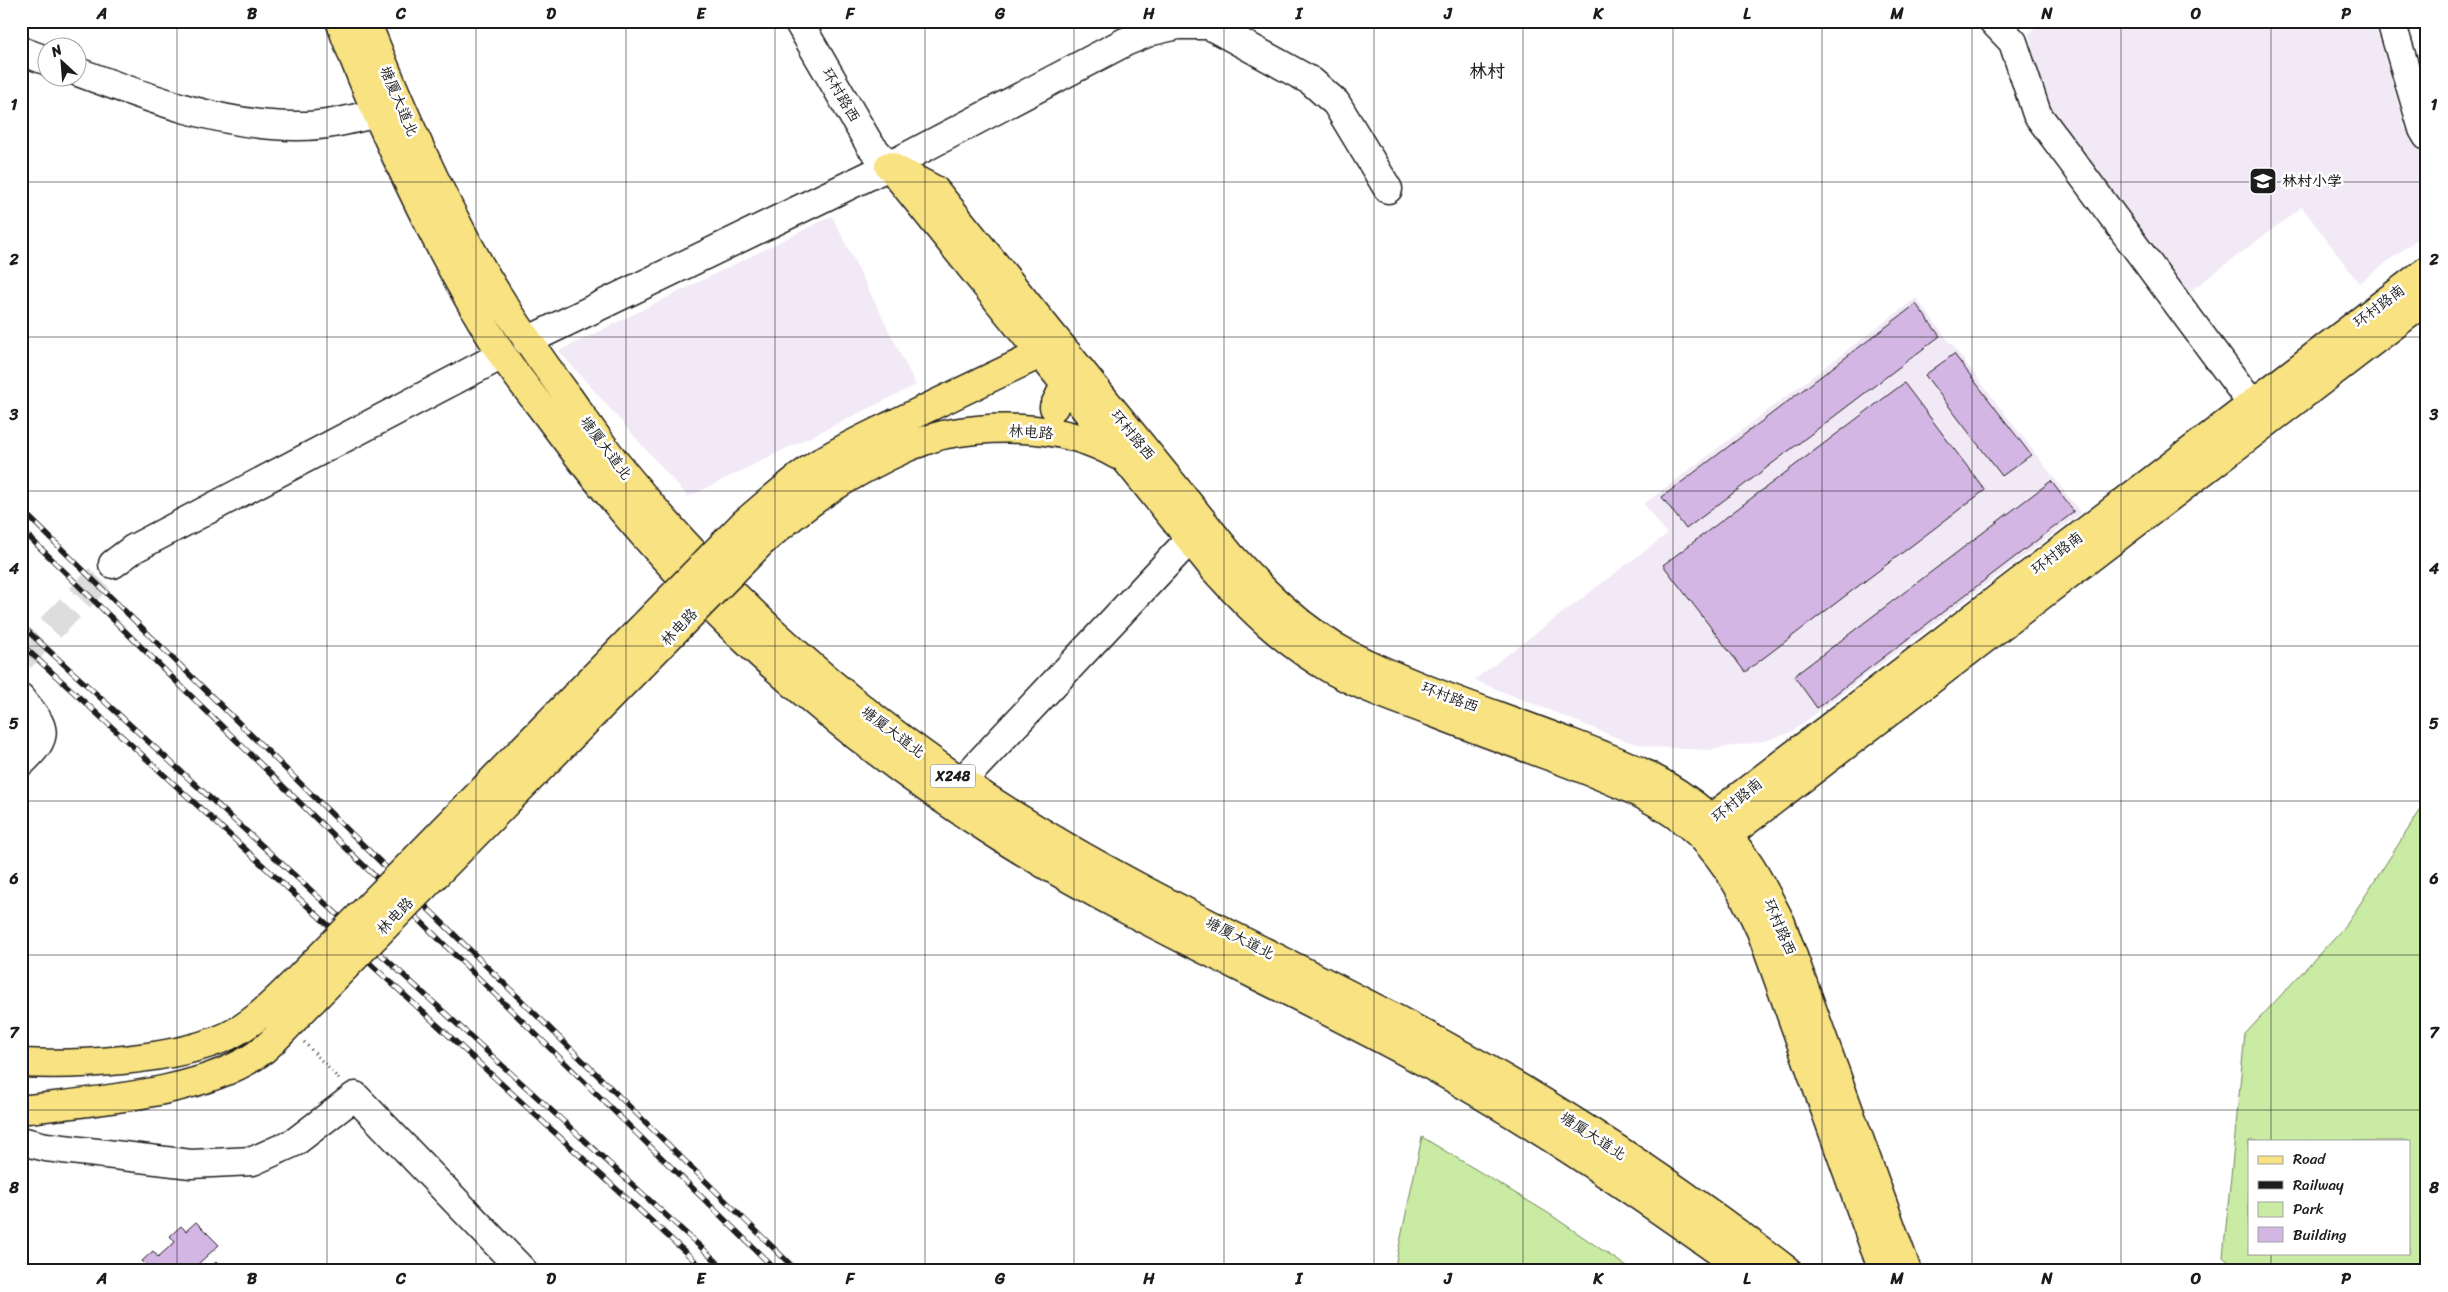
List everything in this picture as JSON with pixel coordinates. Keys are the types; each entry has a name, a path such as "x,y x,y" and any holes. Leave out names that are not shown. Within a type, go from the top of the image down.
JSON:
{"main road":[{"name":"塘厦大道北","path":"340,21 377,113 419,205 459,282 502,354 598,483 666,562 783,676 852,735 924,787 1010,843 1095,892 1348,1021 1513,1112 1601,1169 1746,1271"},
{"name":"塘厦大道北","path":"366,21 402,110 442,194 482,270 527,341 619,467 685,544 741,602 807,664 869,715 1024,822 1108,870 1440,1042 1526,1092 1688,1198 1788,1271"},
{"name":"环村路西","path":"889,166 935,190 1231,556 1268,596 1308,628 1348,654 1396,676 1630,765 1669,785 1761,882 1780,923 1908,1271"},
{"name":"环村路西","path":"889,166 1040,354 1059,396 1126,460 1251,611 1293,645 1335,672 1385,695 1619,782 1712,830 1722,861 1743,892 1761,931 1883,1271"},
{"name":"环村路南","path":"1712,830 2252,404 2427,270"},
{"name":"环村路南","path":"1712,830 2427,300"},
{"name":"林电路","path":"904,434 1014,367 1040,354 1068,354"},
{"path":"1022,430 1042,421 1059,396 1068,354"},
{"path":"1014,367 1033,369 1047,378 1054,392 1059,396"},
{"name":"林电路","path":"305,990 744,523 781,491 813,467 849,446 904,434 945,434 981,430 1022,430 1064,434 1097,444 1126,460"},
{"path":"21,1110 118,1097 183,1085 214,1076 262,1050 286,1025 305,990"},
{"path":"21,1063 115,1061 204,1046 229,1036 305,990"}],"street":[{"name":"环村路西","path":"798,21 870,145 889,166"},
{"path":"1993,21 2013,42 2037,114 2252,404"},
{"path":"2391,21 2422,129 2427,136"},
{"path":"527,341 889,166 1125,42 1152,31 1178,24 1209,25 1311,80 1336,103 1388,188"},
{"path":"21,51 38,57"},
{"path":"88,76 152,99 242,121 294,126 338,122 377,113"},
{"path":"114,564 133,549 502,354"},
{"path":"962,781 1190,539"},
{"path":"21,698 40,722 42,735 37,748 21,763"},
{"path":"21,1141 46,1147 191,1164 253,1160 295,1142 355,1096 523,1271"}],"path":[{"path":"286,1025 355,1096"}],"shaded area":[{"name":"林村小学","path":"2041,21 2374,21 2405,127 2427,155 2427,232 2359,283 2302,207 2185,295 2049,117 2029,34"},
{"path":"832,216 916,385 688,497 559,351"},
{"path":"1916,298 2081,513 1790,733 1764,741 1708,750 1652,747 1625,741 1474,680 1667,534 1644,504"}],"green space":[{"path":"2427,800 2427,1271 2239,1271 2223,1257 2245,1034 2347,924"},
{"path":"1422,1137 1548,1213 1633,1271 1394,1271"}],"building":[{"path":"1916,304 1940,336 1686,529 1662,497"},
{"path":"1954,354 2031,455 2002,476 1925,375"},
{"path":"1904,383 1985,490 1745,672 1663,565"},
{"path":"2051,481 2074,512 1817,708 1794,676"},
{"path":"196,1222 219,1245 198,1264 205,1271 144,1271 148,1267 142,1261 153,1251 158,1257 175,1242 170,1236 181,1226 186,1231"},
{"path":"216,1262 223,1269 228,1264 235,1271 206,1271"}],"tunnel":[{"path":"21,658 113,564"}],"railway":[{"path":"21,509 797,1271"},
{"path":"21,529 777,1271"},
{"path":"21,625 727,1271"},
{"path":"21,644 706,1271"}],"place":[{"name":"林村小学","path":"2263,181"}],"district":[{"name":"林村","path":"1487,71"}]}
